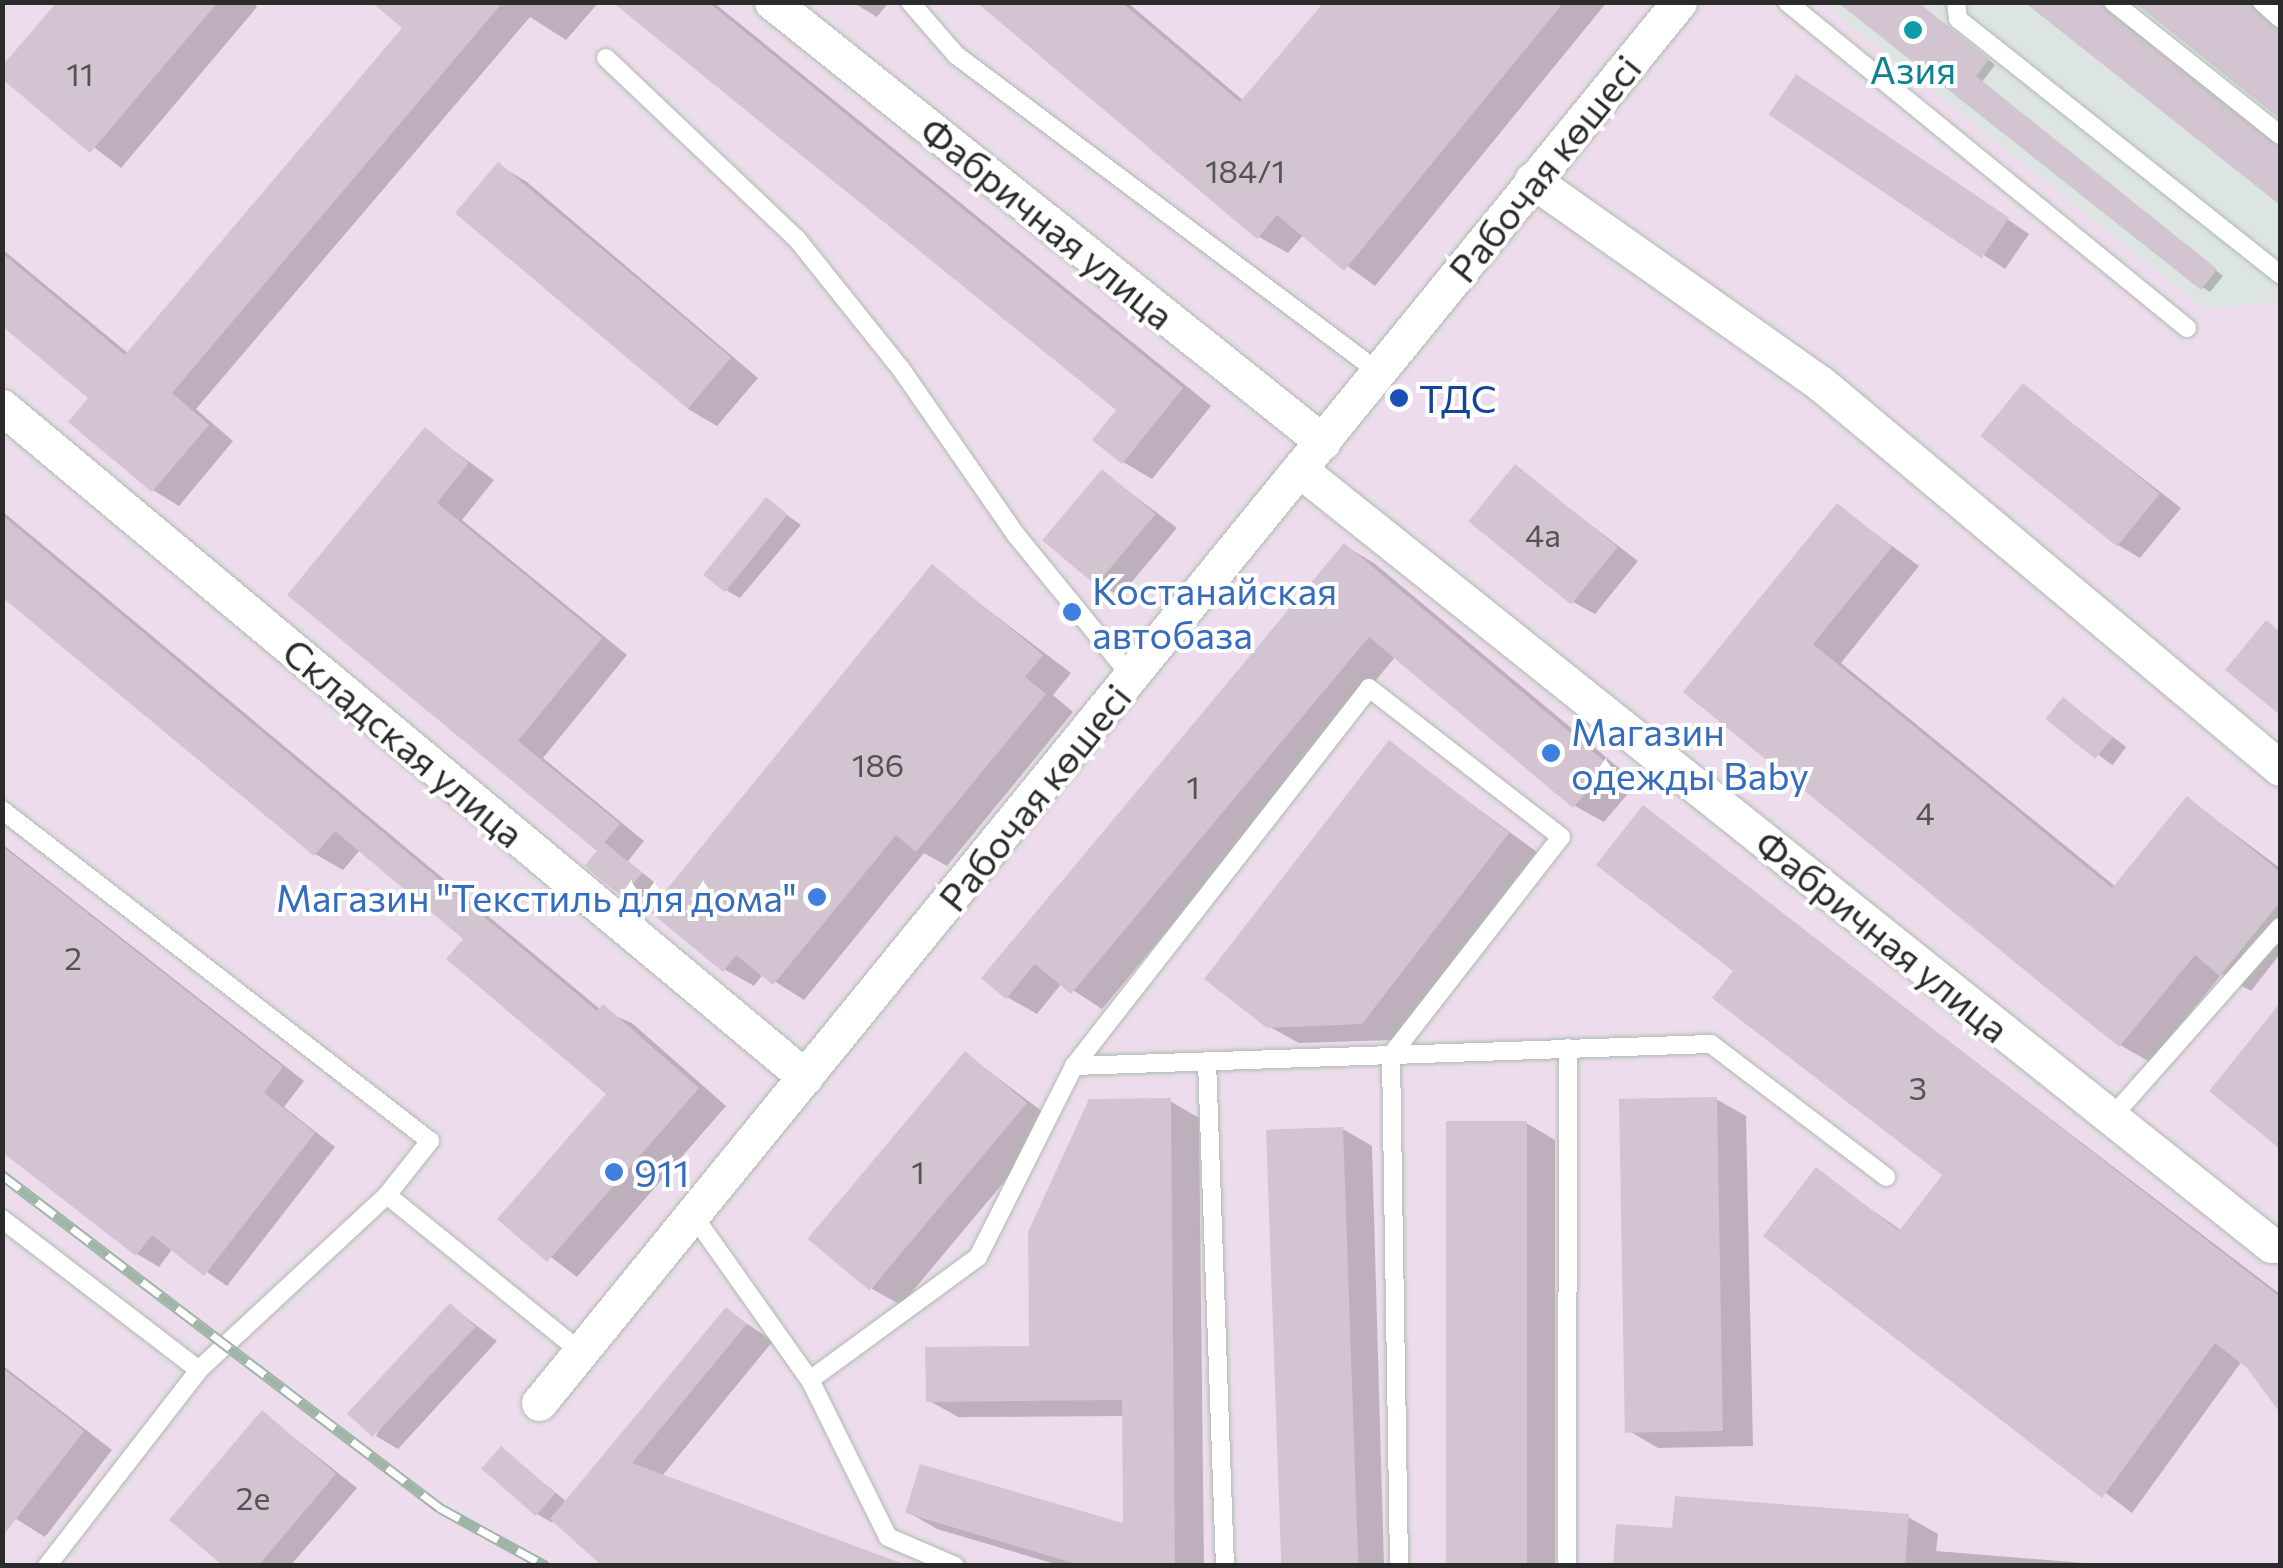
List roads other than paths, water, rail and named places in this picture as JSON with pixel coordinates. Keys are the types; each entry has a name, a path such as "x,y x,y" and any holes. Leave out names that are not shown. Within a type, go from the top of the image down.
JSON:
{"street":[{"name":"Фабричная улица","path":"772,2 1323,442"},
{"name":"Рабочая көшесі","path":"539,1403 1679,2"},
{"path":"1532,180 1851,407 2280,768"},
{"name":"Складская улица","path":"2,408 805,1077"},
{"name":"Фабричная улица","path":"1300,470 2111,1118 2272,1245 2280,1245"}],"lane":[{"path":"910,2 956,55 1380,373"},
{"path":"1787,2 2187,328"},
{"path":"1956,2 1958,20 2280,274"},
{"path":"2113,2 2280,135"},
{"path":"2262,2 2280,18"},
{"path":"606,58 796,238 900,369 1016,534 1132,677"},
{"path":"810,1380 978,1257 1074,1066 1369,688 1561,838 1391,1055 1400,1566"},
{"path":"2,810 430,1141 387,1195 199,1370 47,1566"},
{"path":"2111,1118 2280,927"},
{"path":"1074,1066 1711,1044 1886,1177"},
{"path":"1567,1566 1568,1048"},
{"path":"1207,1061 1225,1566"},
{"path":"387,1195 581,1352"},
{"path":"693,1215 810,1380 888,1536 954,1566"},
{"path":"2,1219 199,1370"}],"railway":[{"path":"2,1175 440,1508 546,1566"}],"place":[{"name":"Азия","path":"1913,30"},
{"name":"ТДС","path":"1399,398"},
{"name":"Костанайская автобаза","path":"1072,612"},
{"name":"Магазин одежды Baby","path":"1551,753"},
{"name":"Магазин \"Текстиль для дома\"","path":"817,897"},
{"name":"911","path":"614,1172"}]}
